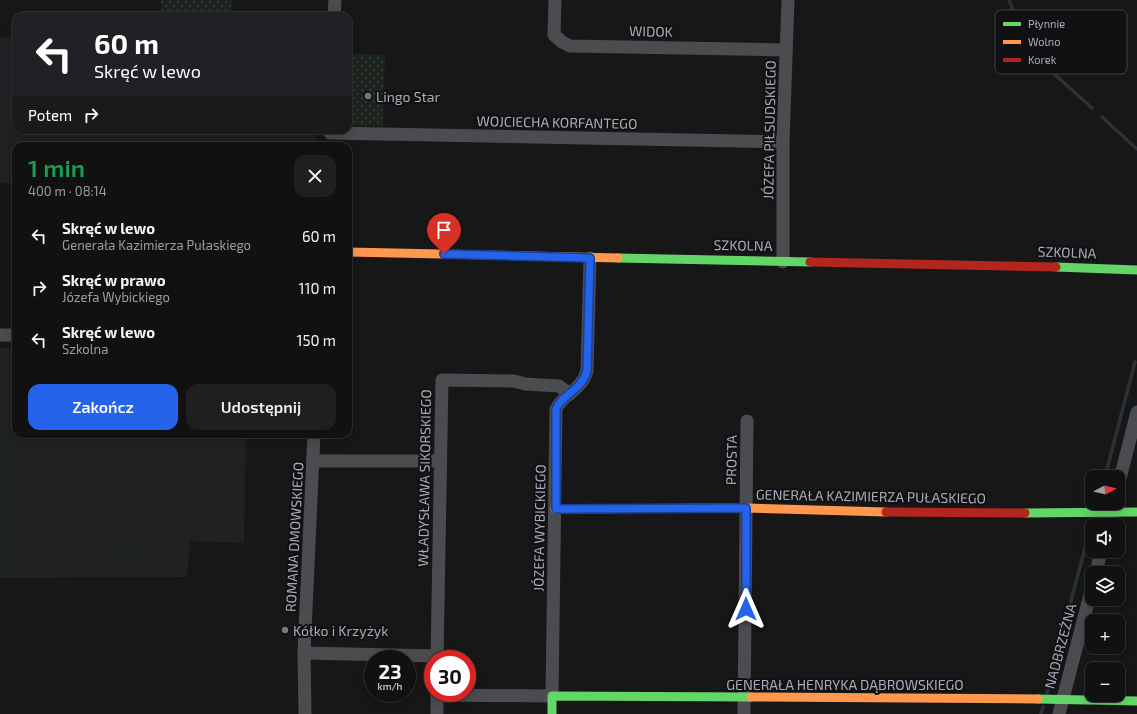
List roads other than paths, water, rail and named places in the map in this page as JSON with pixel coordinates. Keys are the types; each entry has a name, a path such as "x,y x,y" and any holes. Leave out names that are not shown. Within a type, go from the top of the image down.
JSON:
{"street":[{"path":"334,12 335,0"},
{"name":"WIDOK","path":"555,0 554,34 562,42 570,46 786,50"},
{"name":"JÓZEFA PIŁSUDSKIEGO","path":"783,262 784,142 788,0"},
{"name":"WOJCIECHA KORFANTEGO","path":"330,136 784,142"},
{"name":"SZKOLNA","path":"352,252 1137,270"},
{"name":"JÓZEFA WYBICKIEGO","path":"552,696 556,509 556,409 560,402 584,379 587,371 590,258"},
{"path":"0,335 12,335"},
{"name":"WŁADYSŁAWA SIKORSKIEGO","path":"437,650 442,380 514,381 525,384 555,385 562,387 570,394"},
{"path":"1122,470 1137,412"},
{"name":"PROSTA","path":"744,714 747,421"},
{"name":"ROMANA DMOWSKIEGO","path":"305,714 304,653 314,438"},
{"path":"313,460 440,461"},
{"name":"GENERAŁA KAZIMIERZA PUŁASKIEGO","path":"556,509 746,508 1018,513 1085,509"},
{"name":"GENERAŁA KAZIMIERZA PUŁASKIEGO","path":"1124,510 1137,512"},
{"name":"NADBRZEŻNA","path":"1059,714 1087,606"},
{"path":"304,653 424,657"},
{"path":"476,695 552,696 552,714"},
{"name":"GENERAŁA HENRYKA DĄBROWSKIEGO","path":"552,696 1063,699 1137,701"},
{"path":"437,702 437,714"}],"waterway":[{"path":"1009,0 1013,10"},
{"path":"1054,74 1092,108"},
{"path":"1102,117 1137,149"},
{"path":"1107,470 1135,362"},
{"path":"1060,642 1085,548"},
{"path":"1047,693 1058,650"},
{"path":"1041,714 1043,707"}],"place":[{"name":"Lingo Star","path":"368,96"},
{"name":"Kółko i Krzyżyk","path":"285,630"}]}
